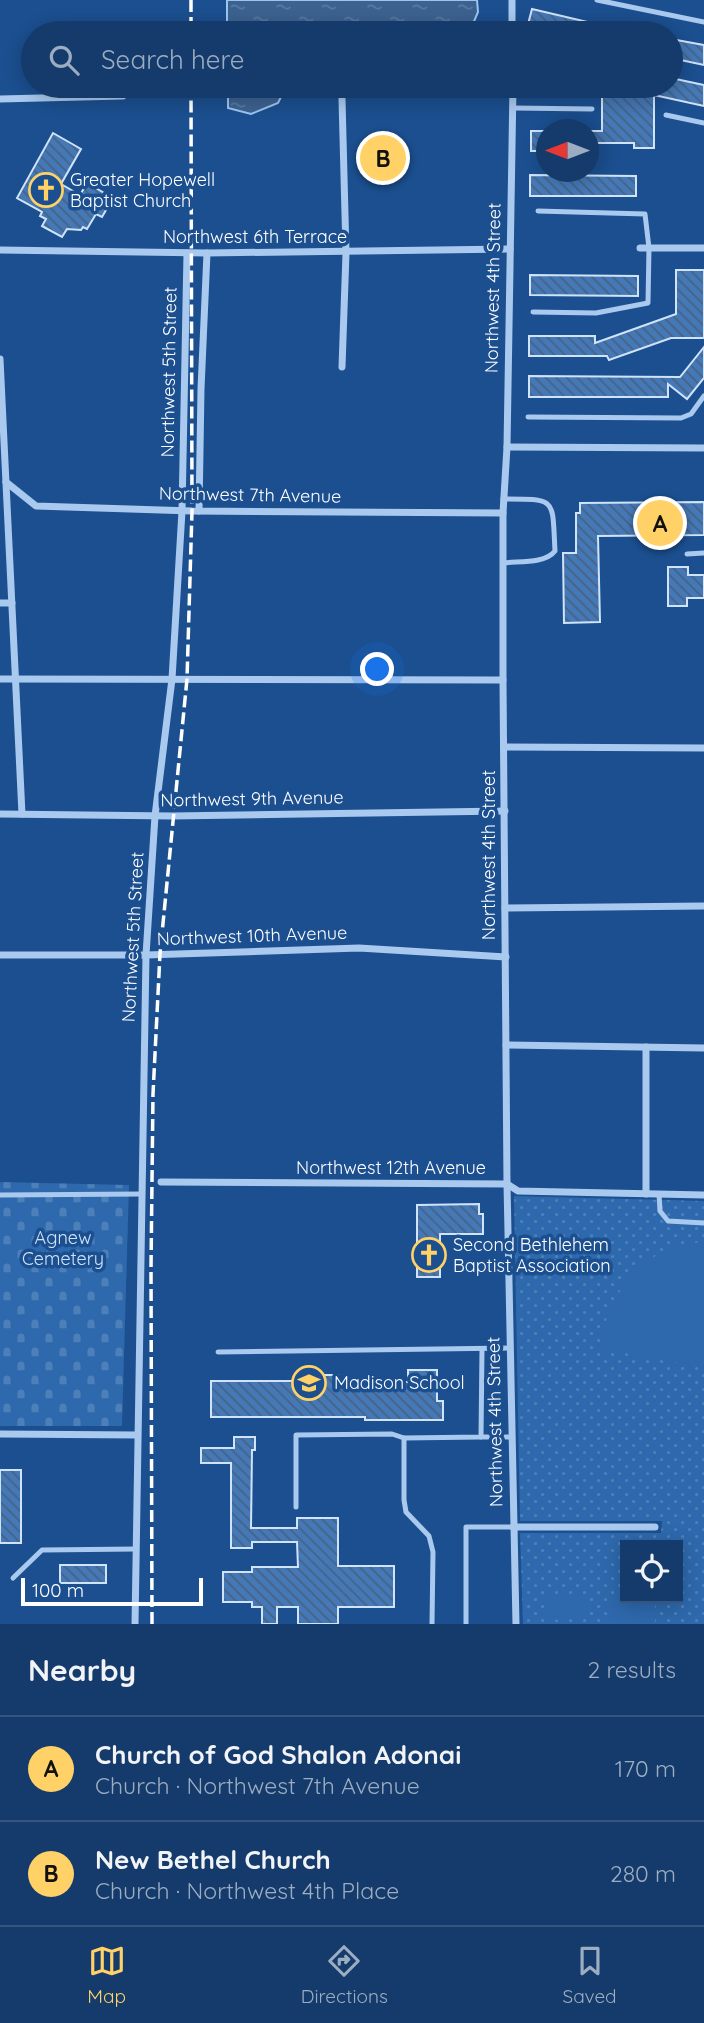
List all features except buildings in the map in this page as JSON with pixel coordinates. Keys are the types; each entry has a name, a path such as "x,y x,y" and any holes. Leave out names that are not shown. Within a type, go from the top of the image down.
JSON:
{"street":[{"path":"512,0 512,21"},
{"path":"0,99 41,98"},
{"name":"Northwest 4th Street","path":"513,98 507,447 503,499 503,680 506,1184 516,1624"},
{"path":"342,99 346,253 342,367"},
{"path":"645,248 704,248"},
{"name":"Northwest 6th Terrace","path":"0,250 346,253 510,249"},
{"name":"Northwest 5th Street","path":"135,1624 146,955 156,817 172,679 182,511 187,253"},
{"name":"Northwest 5th Street","path":"199,512 206,253"},
{"path":"0,359 22,814"},
{"path":"507,447 704,448"},
{"name":"Northwest 7th Avenue","path":"6,482 36,506 199,512 503,513"},
{"path":"0,603 12,603"},
{"path":"0,679 503,680"},
{"path":"505,747 704,748"},
{"name":"Northwest 9th Avenue","path":"0,814 156,817 505,811"},
{"path":"505,908 704,906"},
{"name":"Northwest 10th Avenue","path":"0,955 146,955 359,948 506,957"},
{"path":"506,1045 704,1048"},
{"path":"646,1047 646,1194"},
{"name":"Northwest 12th Avenue","path":"161,1182 506,1184 518,1191 704,1195"},
{"path":"0,1434 137,1435"},
{"path":"513,1527 655,1527"}],"lane":[{"path":"597,0 704,22"},
{"path":"513,108 592,109"},
{"path":"666,116 704,122"},
{"path":"533,312 596,313 648,303 645,214 538,211"},
{"path":"528,417 681,418 691,414 704,396"},
{"path":"503,499 540,499 548,503 552,509 555,551 544,559 503,563"},
{"path":"687,554 704,553"},
{"path":"0,1195 142,1194"},
{"path":"659,1194 660,1211 668,1222 704,1223"},
{"path":"218,1352 510,1348"},
{"path":"481,1437 482,1349"},
{"path":"296,1507 296,1435 511,1437"},
{"path":"404,1438 406,1512 429,1536 433,1552 432,1624"},
{"path":"466,1624 466,1527 513,1527"},
{"path":"13,1578 42,1550 136,1549"}],"green space":[{"name":"Agnew Cemetery","path":"0,1182 129,1185 122,1426 0,1426"},
{"path":"514,1196 704,1201 704,1624 523,1624 520,1533 661,1533 662,1521 520,1521"},
{"path":"704,1242 704,1368 599,1348 611,1308 632,1275 663,1252 682,1245"},
{"path":"544,1594 587,1594 587,1619 545,1620"},
{"path":"609,1597 620,1597 620,1603 655,1603 655,1623 609,1623"}],"water":[{"path":"227,0 477,0 478,12 474,21 227,21"},
{"path":"228,98 280,98 278,103 251,114 228,108"}],"railway":[{"path":"191,0 191,21"},
{"path":"152,1624 153,1094 160,954 187,679 192,511 191,98"}],"place":[{"name":"New Bethel Church","path":"383,158"},
{"name":"Greater Hopewell Baptist Church","path":"46,190"},
{"name":"Church of God Shalon Adonai","path":"660,523"},
{"name":"Second Bethlehem Baptist Association","path":"429,1255"},
{"name":"Madison School","path":"309,1383"}]}
